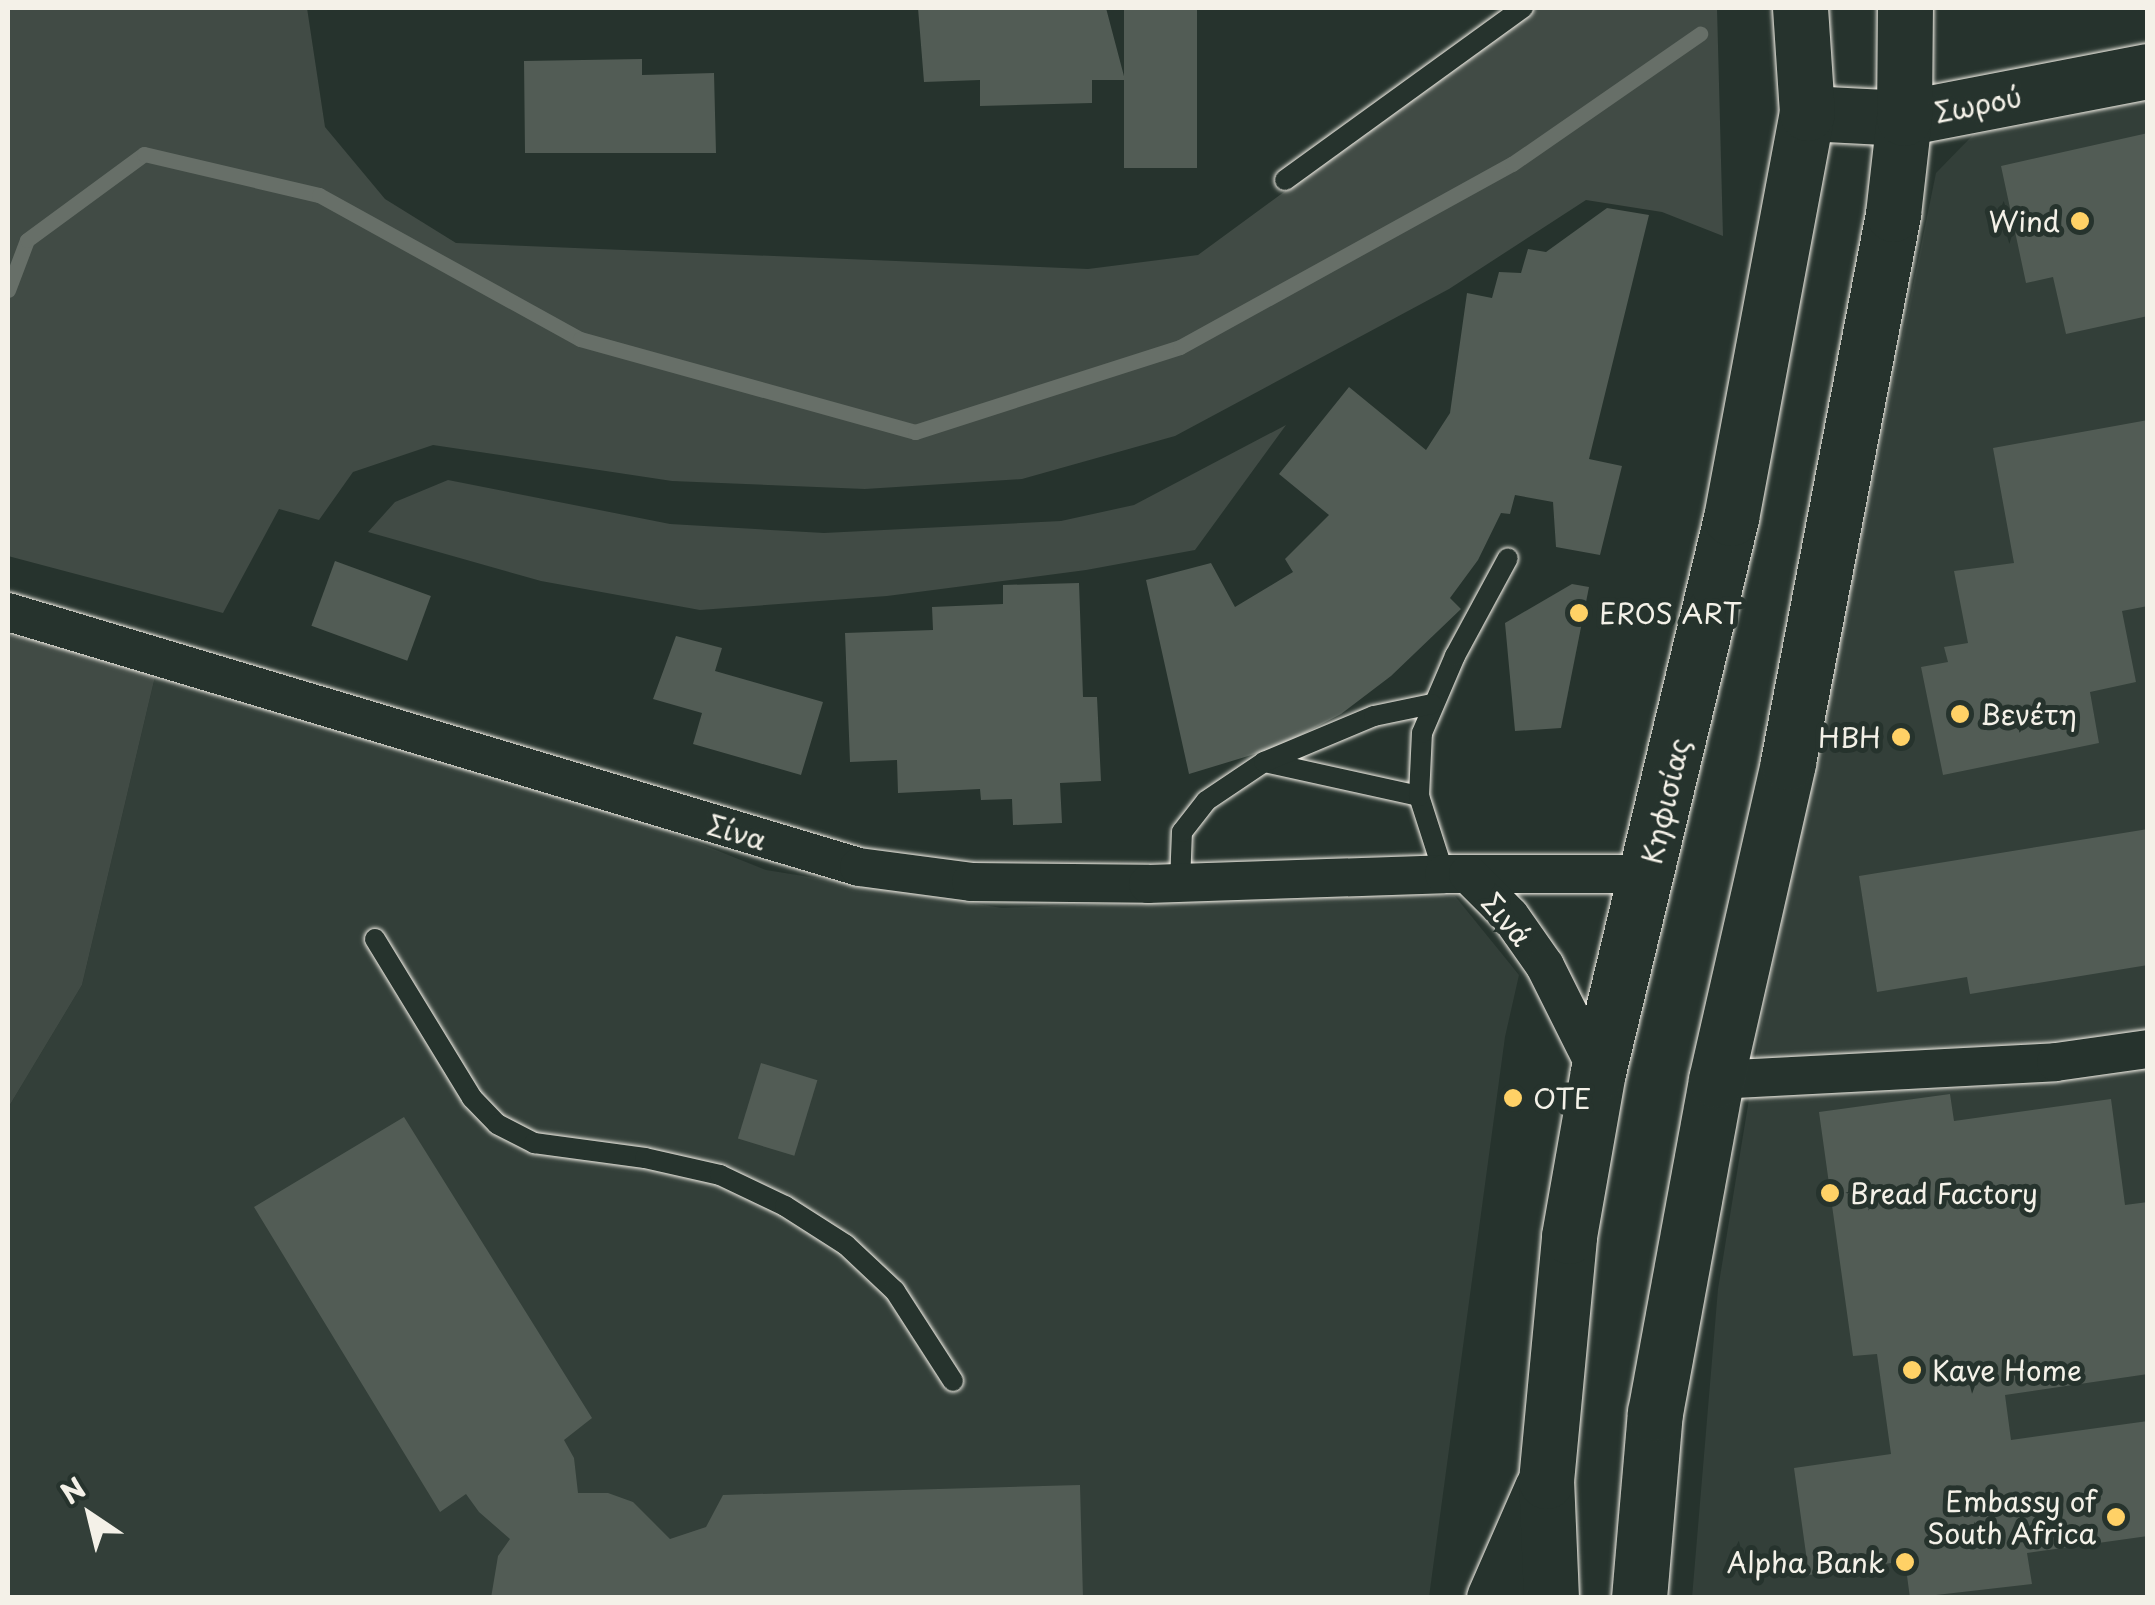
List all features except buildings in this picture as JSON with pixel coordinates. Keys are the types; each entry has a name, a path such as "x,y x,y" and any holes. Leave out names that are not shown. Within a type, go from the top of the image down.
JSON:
{"main road":[{"name":"Κηφισίας","path":"1551,1598 1546,1481 1567,1253 1598,1072 1731,518 1807,113 1800,8"},
{"path":"1638,1598 1655,1412 1716,1080 1788,762 1893,214 1904,118 1905,8"},
{"name":"Σωρού","path":"1807,113 1904,118 2148,71"},
{"path":"1494,1598 1546,1481"},
{"path":"1645,1502 1675,1598"}],"street":[{"name":"Σίνα","path":"19,616 859,867 971,882 1180,883 1456,874"},
{"name":"Σινά","path":"1456,874 1648,874"},
{"name":"Σινά","path":"1456,874 1510,916 1545,966 1598,1072"},
{"path":"1716,1080 2056,1062 2148,1049"}],"lane":[{"path":"1285,180 1523,8"},
{"path":"1456,874 1419,796 1422,732 1432,704 1508,558"},
{"path":"1180,883 1182,832 1206,801 1264,762 1374,716 1432,704"},
{"path":"1264,762 1419,796"},
{"path":"375,939 472,1098 497,1124 534,1143 644,1158 720,1176 785,1206 846,1245 894,1291 953,1381"}],"shaded area":[{"path":"8,8 307,8 325,127 385,199 456,243 1088,269 1198,255 1535,8 1717,8 1723,236 1662,212 1586,200 1449,289 1175,436 1022,479 865,489 672,481 433,445 353,472 319,520 279,509 223,613 8,556"},
{"path":"2147,100 2147,1597 1692,1598 1718,1289 1762,1019 1936,173 1973,135"},
{"path":"1286,425 1195,550 1086,570 887,596 700,610 541,581 368,532 395,502 448,480 670,524 824,533 1061,521 1134,505"},
{"path":"8,635 158,664 82,985 8,1108"},
{"path":"158,664 636,818 766,870 1002,908 1376,893 1455,896 1519,975 1505,1037 1429,1597 8,1597 8,1108 82,985"}],"waterway":[{"path":"8,290 27,240 144,154 319,195 580,339 915,432 1180,347 1512,164 1700,34"}],"place":[{"name":"Wind","path":"2080,221"},
{"name":"EROS ART","path":"1579,613"},
{"name":"Βενέτη","path":"1960,714"},
{"name":"ΗΒΗ","path":"1901,737"},
{"name":"ΟΤΕ","path":"1513,1098"},
{"name":"Bread Factory","path":"1830,1193"},
{"name":"Kave Home","path":"1912,1370"},
{"name":"Embassy of South Africa","path":"2116,1517"},
{"name":"Alpha Bank","path":"1905,1562"}]}
